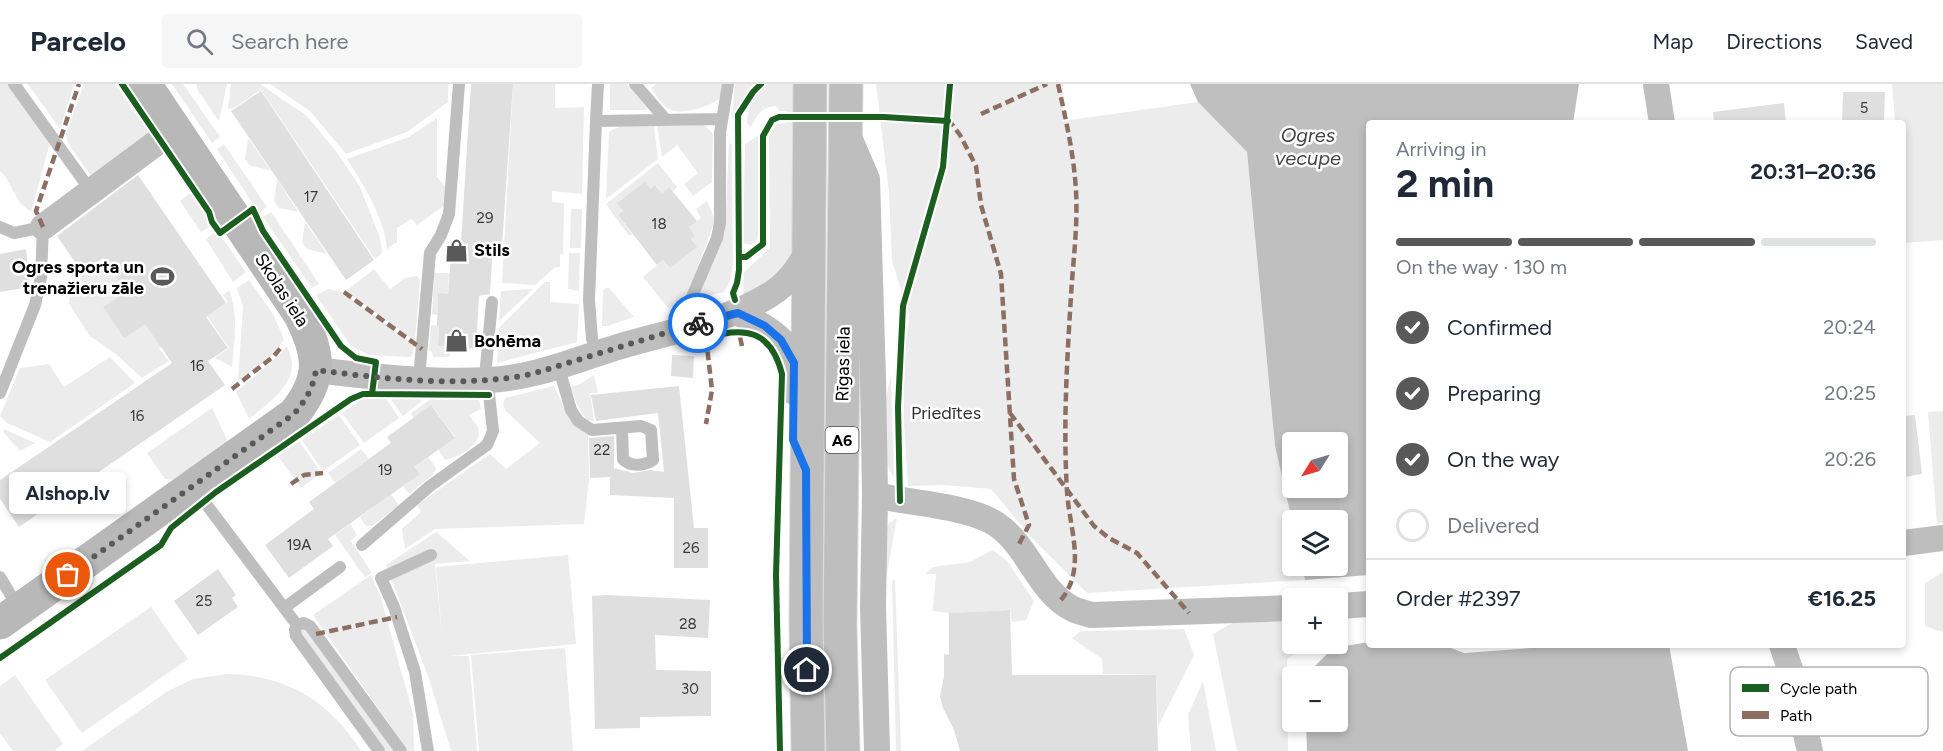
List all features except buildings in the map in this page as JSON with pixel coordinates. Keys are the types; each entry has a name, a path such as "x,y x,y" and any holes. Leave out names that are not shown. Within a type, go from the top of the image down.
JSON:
{"highway":[{"name":"Rīgas iela","path":"808,751 806,470 810,84"},
{"name":"Rīgas iela","path":"843,751 840,624 846,84"}],"main road":[{"name":"Skolas iela","path":"9,616 193,488 294,414 306,399 314,382 315,354 310,335 300,315 145,84"}],"street":[{"path":"1662,86 1662,120"},
{"path":"43,227 175,129"},
{"path":"845,129 867,178 872,282 875,495 873,606 877,751"},
{"path":"316,370 374,378 419,379 488,380 532,374 738,313 792,278 809,250"},
{"path":"738,313 765,326 781,340 794,363 793,440 806,470"},
{"path":"875,495 969,512 996,524 1019,544 1042,581 1060,600 1073,609 1091,615 1282,608"},
{"path":"1906,543 1943,538"},
{"path":"1348,605 1366,604"},
{"path":"1783,648 1789,667"},
{"path":"1806,736 1810,751"}],"lane":[{"path":"14,84 91,191"},
{"path":"419,379 430,253 441,235 450,204 459,84"},
{"path":"597,353 592,339 589,300 598,84"},
{"path":"635,84 666,120"},
{"path":"691,299 717,238 720,223 720,133 728,84"},
{"path":"596,121 722,119"},
{"path":"0,227 14,233 43,227 41,277 35,305 0,393"},
{"path":"362,545 430,486 487,445 493,431 486,366 492,302"},
{"path":"558,365 571,410 578,421 592,430 622,428"},
{"path":"193,488 231,527 297,625 296,636 379,751"},
{"path":"428,751 415,672 381,578 431,555"},
{"path":"284,608 340,567"},
{"path":"0,577 9,616"},
{"path":"297,625 304,623 310,626 401,751"}],"green space":[{"path":"0,84 13,84 51,139 31,212 20,203 0,171"},
{"path":"28,84 74,84 60,129"},
{"path":"84,84 115,84 150,133 91,176 68,143 66,134"},
{"path":"172,84 183,84 220,137 212,143"},
{"path":"196,84 227,84 219,121 198,91"},
{"path":"231,84 260,84 307,116 338,154 360,187 380,238 382,253 375,259 261,90 232,109 228,108"},
{"path":"270,84 448,84 448,102 407,132 346,154 310,111"},
{"path":"513,84 555,84 555,108 584,107 582,194 552,191 552,202 564,203 563,254 560,254 560,267 554,268 535,285 502,283"},
{"path":"610,84 627,84 647,110 610,110"},
{"path":"657,84 723,84 721,96 712,103 690,110 676,111 662,103 651,88"},
{"path":"735,84 755,84 743,99 732,120"},
{"path":"765,84 799,84 799,243 782,278 743,297 744,272 770,248 769,133 777,124 787,123 787,111 780,111 776,106 760,112 751,127 747,124 752,102"},
{"name":"Priedītes","path":"876,84 1063,84 1063,121 1198,102 1247,152 1275,446 1282,477 1282,498 1287,498 1290,510 1282,510 1282,576 1304,576 1305,580 1087,593 1031,537 991,489 944,485 908,486 904,422 904,361 909,315 892,261 889,192"},
{"path":"1892,84 1943,84 1943,240 1906,243 1906,120 1895,120"},
{"path":"437,118 437,177 447,189 447,204 417,225 411,219 397,228 397,242 387,249 378,214 347,159 409,137"},
{"path":"705,125 713,134 712,182 693,196 684,184 698,173 677,145 662,157 657,126"},
{"path":"624,126 654,126 658,159 606,199 609,132"},
{"path":"758,136 759,232 757,240 751,245 743,243 745,144"},
{"path":"248,138 271,171 249,165 245,159"},
{"path":"729,142 732,145 733,261 731,279 724,292 698,298 725,232"},
{"path":"224,144 267,207 259,213 217,149"},
{"path":"658,163 677,187 673,191 669,187 662,193 656,185 651,189 645,181 618,202 623,211 618,215 632,234 629,236 606,204"},
{"path":"277,179 298,212 279,208 274,201"},
{"path":"190,193 206,213 209,227 201,232 180,201"},
{"path":"707,201 715,220 688,294 682,297 683,304 668,308 643,277 663,260 670,268 696,247 691,239 695,236 689,227 701,218 696,209"},
{"path":"571,209 582,209 581,248 570,248"},
{"path":"271,212 319,284 312,288 263,217"},
{"path":"305,222 327,254 307,249 302,242"},
{"path":"215,232 246,272 233,282 206,239"},
{"path":"569,253 580,253 579,291 568,289"},
{"path":"103,259 162,345 159,348 169,361 142,378 116,354 90,336 69,304 73,265 82,274"},
{"path":"374,269 390,289 405,278 417,276 420,280 415,341 346,291"},
{"path":"434,273 449,273 448,294 438,294 437,315 432,314"},
{"path":"249,280 273,314 284,339 273,355 238,381 243,306 237,288"},
{"path":"545,282 550,282 550,302 579,304 577,342 497,363 499,328"},
{"path":"609,288 634,317 602,326 603,291"},
{"path":"328,289 343,292 414,345 410,357 369,355 351,346 316,295"},
{"path":"533,289 499,321 501,291"},
{"path":"229,290 235,318 232,367 215,358 229,348 207,316 228,302 223,295"},
{"path":"431,325 439,326 438,346 457,348 448,357 433,357 432,352 429,351"},
{"path":"287,346 292,364 288,381 270,402 249,419 236,392"},
{"path":"110,357 135,383 50,442 7,423 0,416 20,368 49,364 64,387"},
{"path":"891,373 894,478 885,462 884,410"},
{"path":"594,375 598,393 590,393 594,421 588,421 579,409 570,387"},
{"path":"554,386 569,418 588,435 589,479 584,524 435,529 405,549 402,529 421,512 417,505 490,454 506,469 540,443 505,410 503,404 505,398"},
{"path":"365,397 385,397 399,418 364,443 342,413"},
{"path":"390,398 425,398 403,416"},
{"path":"432,398 479,399 481,409 469,415 478,428 477,440 463,453 445,460 438,449 455,437 432,406 414,418 411,413"},
{"path":"212,408 228,442 176,480 165,479 147,453"},
{"path":"1943,411 1943,523 1937,524 1928,412"},
{"path":"339,415 360,445 323,471 302,440"},
{"path":"4,429 35,443 20,451 4,433"},
{"path":"299,441 321,473 301,488 278,456"},
{"path":"361,449 369,459 335,483 328,473"},
{"path":"428,457 436,468 433,475 409,494 403,486 419,474 414,467"},
{"path":"391,494 399,505 372,526 366,526 360,517"},
{"path":"897,518 885,584 881,535 889,523"},
{"path":"350,524 357,535 351,541 372,573 365,577 335,535"},
{"path":"436,532 470,561 435,564 444,657 436,567 568,555 576,644 450,656 469,656 477,751 451,751 428,676 386,565"},
{"path":"993,550 1007,561 1034,601 1026,620 1012,622 1010,610 949,613 933,611 936,574 925,574 933,567 970,562"},
{"path":"1943,572 1943,632 1925,626 1925,583"},
{"path":"371,575 381,598 413,714 414,751 408,751 313,615"},
{"path":"895,579 901,751 896,751 892,581"},
{"path":"151,607 188,659 82,733 45,680"},
{"path":"1239,619 1282,620 1282,654 1294,654 1287,660 1287,666 1282,666 1282,732 1288,732 1288,751 1237,751 1213,634"},
{"path":"304,626 399,751 382,751 301,636 300,627"},
{"path":"1184,629 1194,655 1158,726 1156,675 1103,674 1102,659 1072,638 1081,631"},
{"path":"565,648 573,751 479,751 471,655"},
{"path":"227,674 268,679 305,694 336,718 361,751 82,751 168,691 193,679"},
{"path":"15,675 63,744 54,751 13,751 0,733 0,686"},
{"path":"1203,681 1216,751 1191,751 1188,715"}],"water":[{"name":"Ogres vecupe","path":"1190,84 1579,84 1573,120 1366,120 1366,575 1305,580 1304,576 1348,576 1348,510 1290,510 1287,498 1348,498 1348,432 1282,432 1282,477 1275,446 1247,152 1198,102"},
{"path":"1366,642 1366,648 1451,648 1464,653 1532,648 1670,648 1688,751 1307,751 1306,732 1348,732 1348,666 1315,666 1327,654 1348,654 1348,646"}],"marked path":[{"path":"43,227 36,211 79,84"},
{"path":"981,114 1047,84"},
{"path":"1058,84 1072,151 1076,204 1065,418 1067,491 1075,561 1069,588 1061,600"},
{"path":"948,119 960,135 976,166 981,205 1001,274 1014,479 1029,525 1019,544"},
{"path":"344,292 422,349"},
{"path":"742,346 740,337 743,331"},
{"path":"706,338 712,390 706,424"},
{"path":"232,389 274,356 283,345"},
{"path":"1010,413 1094,526 1109,538 1137,553 1189,613"},
{"path":"291,484 304,475 323,473"},
{"path":"316,634 397,617"}],"cycle path":[{"path":"122,84 209,212 212,222 220,233 253,209 263,231 341,346 356,358 376,362 372,394"},
{"path":"735,300 733,293 739,270 738,115 761,84"},
{"path":"900,501 898,407 903,306 943,167 950,84"},
{"path":"739,257 746,257 763,244 763,136 772,120 779,117 884,117 948,121"},
{"path":"706,338 733,332 755,335 771,348 782,374 776,575 780,751"},
{"path":"0,658 161,545 171,528 216,492 351,399 363,394 489,395"}],"way so far":[{"path":"68,575 294,414 306,399 314,382 316,370 374,378 488,380 511,378 532,374 698,323"}],"place":[{"name":"Stils","path":"456,250"},
{"name":"Ogres sporta un trenažieru zāle","path":"162,277"},
{"name":"Bohēma","path":"456,341"},
{"name":"Alshop.lv","path":"68,575"}],"route":[{"path":"698,323 738,313 765,326 781,340 794,363 793,440 806,470 807,670"}]}
